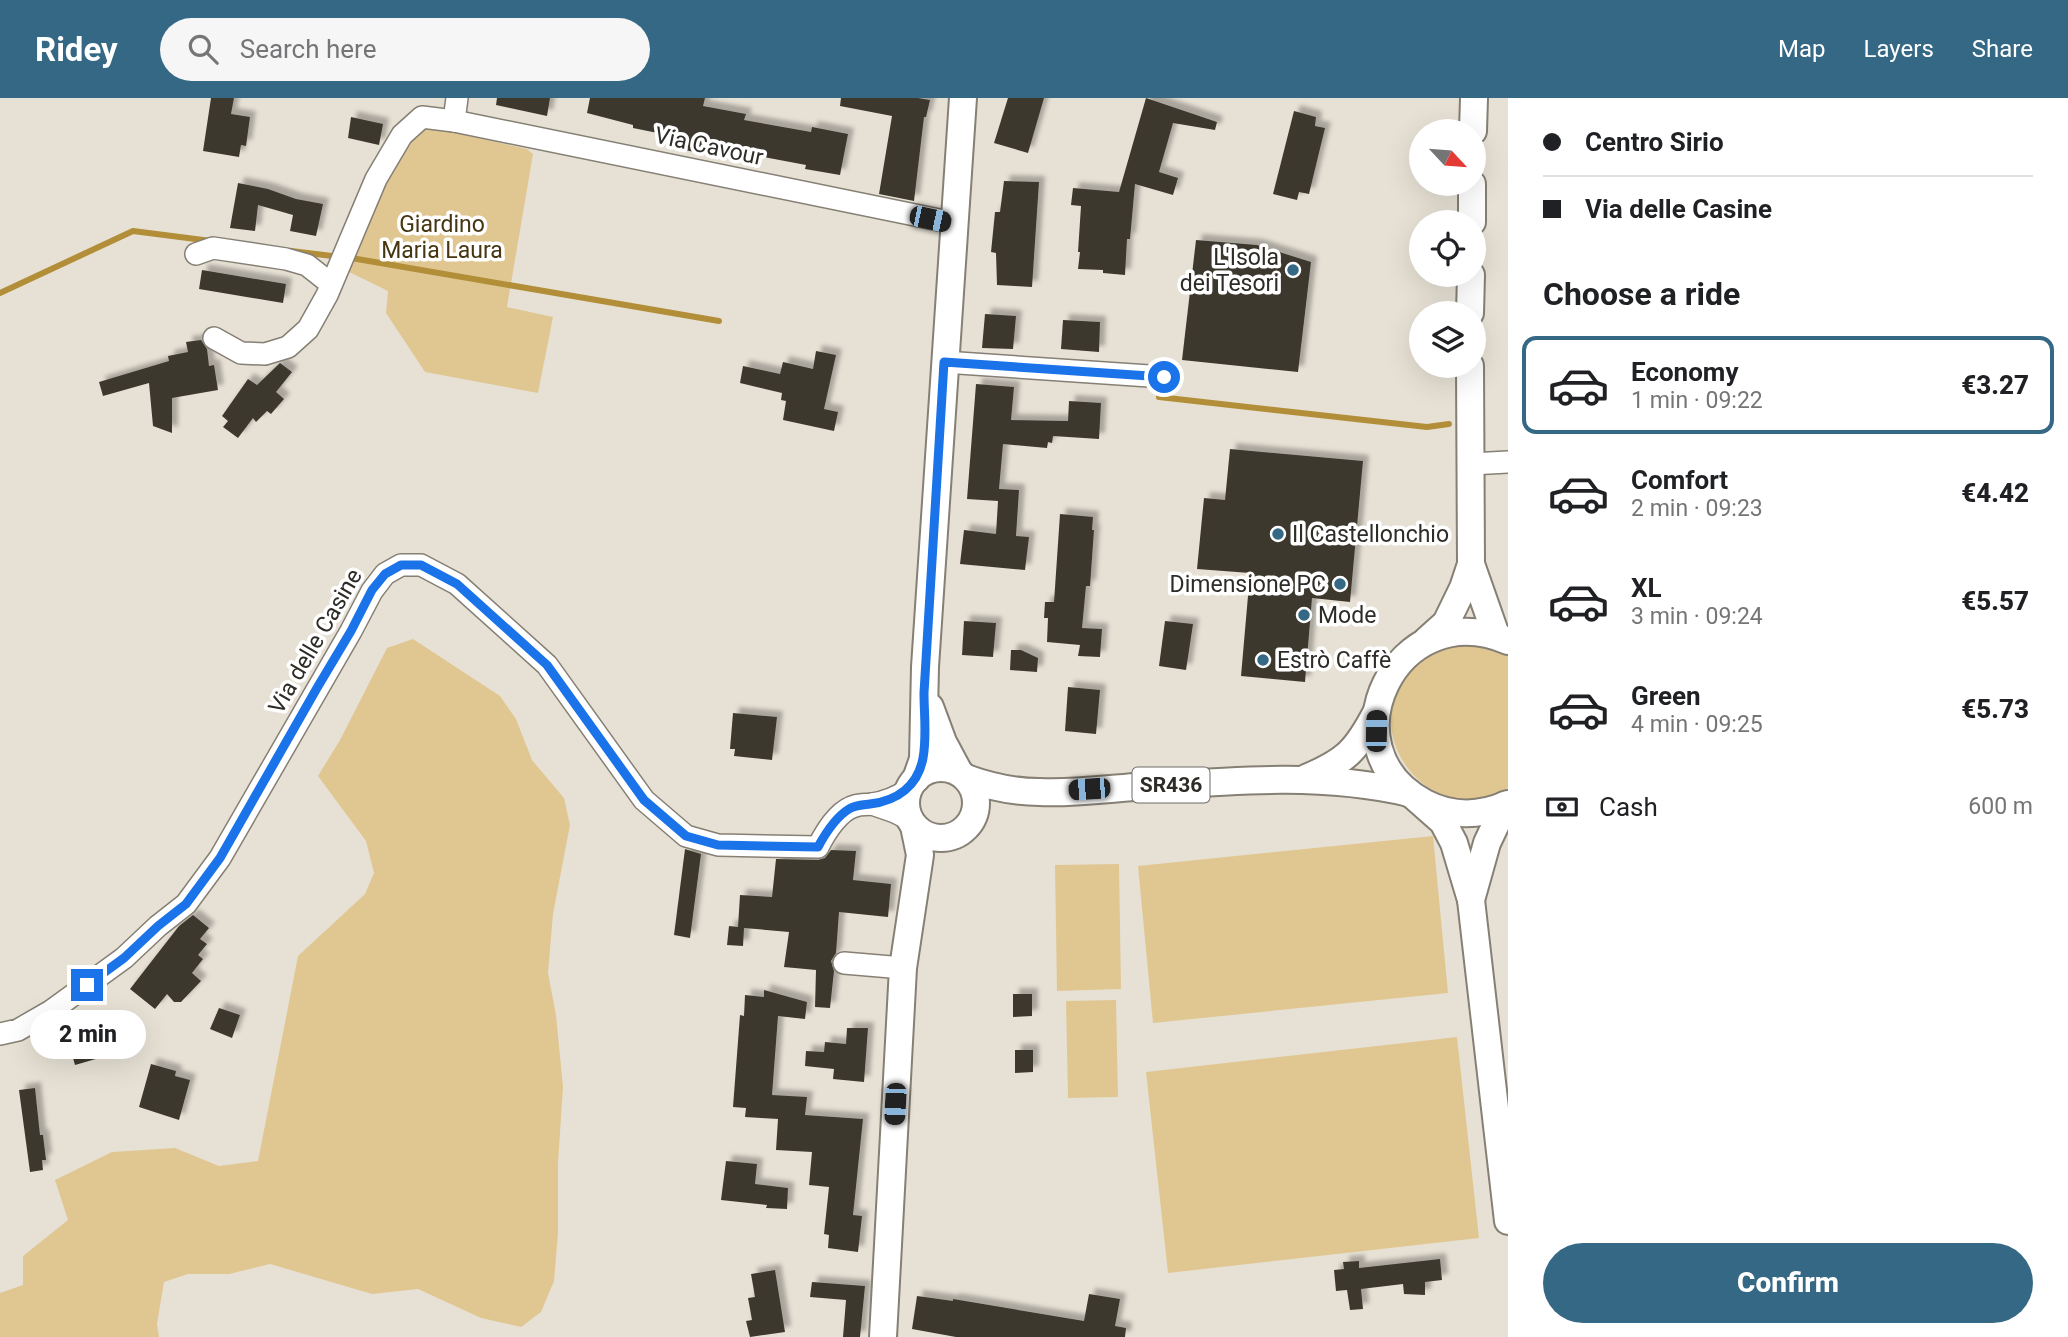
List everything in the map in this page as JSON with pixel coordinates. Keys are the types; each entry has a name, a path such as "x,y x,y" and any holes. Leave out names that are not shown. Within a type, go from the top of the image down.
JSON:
{"main road":[{"path":"883,1337 903,968 920,855 906,804 923,759 924,693 944,362 963,98"},
{"path":"1473,119 1474,98"},
{"path":"1427,640 1446,623 1463,589 1471,564 1470,378"},
{"path":"1471,564 1502,638"},
{"name":"SR436","path":"1304,779 1333,767 1351,753 1364,737 1376,713 1385,683 1402,658 1427,640 1449,633 1472,631 1502,638"},
{"path":"911,822 919,831 932,838 946,838 963,831 974,817 976,808 975,793 943,742 924,693"},
{"name":"SR436","path":"1376,713 1376,731 1386,765 1396,780 1413,796"},
{"path":"912,784 934,769 950,769 962,775"},
{"name":"SR436","path":"962,775 986,785 1039,793 1304,779 1388,788 1451,812 1470,814 1507,804"},
{"name":"SR436","path":"974,817 992,808 1039,793"},
{"path":"1413,796 1443,822 1454,843 1471,901 1508,1221"},
{"path":"1471,901 1488,844 1507,804"},
{"path":"915,899 955,836"}],"street":[{"path":"453,121 457,98"},
{"name":"Via Cavour","path":"214,338 241,353 265,354 288,347 308,329 339,266 376,179 402,135 422,117 453,121 954,223"},
{"path":"196,254 213,248 286,258 307,265 339,266"},
{"path":"944,362 1164,377"},
{"path":"1471,464 1508,462"},
{"name":"Via delle Casine","path":"0,1034 19,1030 51,1011 124,958 186,904 220,858 372,590 385,574 401,565 421,565 457,584 547,665 644,800 686,836 718,845 818,847 830,827 847,809 872,804"},
{"path":"872,804 895,798 912,784"},
{"path":"872,804 895,811 911,822"},
{"path":"844,962 903,968"}],"green space":[{"name":"Giardino Maria Laura","path":"430,127 527,149 533,154 507,307 553,317 538,393 425,372 386,313 388,291 343,269 402,144 417,129"},
{"path":"413,639 500,696 516,719 532,760 564,798 570,825 553,914 548,973 556,1015 563,1087 554,1281 541,1312 521,1327 481,1318 418,1289 372,1294 270,1264 229,1274 188,1274 164,1282 157,1324 159,1337 0,1337 0,1293 23,1285 23,1256 68,1220 55,1180 112,1152 175,1148 219,1166 258,1161 298,956 365,894 374,873 366,841 318,776 340,740 387,648"},
{"path":"1469,645 1491,648 1508,656 1508,788 1491,795 1461,799 1437,792 1417,778 1402,759 1393,736 1391,712 1398,688 1415,667 1443,649"},
{"path":"1433,836 1448,993 1153,1023 1138,866"},
{"path":"1119,864 1121,989 1057,991 1055,865"},
{"path":"1116,1000 1118,1097 1068,1098 1066,1001"},
{"path":"1457,1037 1479,1238 1168,1273 1146,1072"}],"building":[{"path":"211,98 234,98 231,114 250,117 246,146 241,145 239,157 203,151"},
{"path":"497,98 550,98 547,116 496,105"},
{"path":"590,98 705,98 703,106 746,114 744,120 811,132 812,127 848,134 840,175 805,169 806,165 753,155 754,150 716,143 713,156 685,150 687,139 633,128 633,125 587,113"},
{"path":"841,98 930,100 924,117 914,201 879,194 892,116 840,106"},
{"path":"1008,98 1044,98 1028,153 994,143"},
{"path":"1146,98 1217,122 1215,130 1173,123 1159,172 1178,178 1173,195 1135,184 1125,275 1103,273 1103,270 1078,269 1081,206 1071,205 1073,188 1119,192"},
{"path":"1294,111 1316,117 1315,126 1325,128 1309,194 1299,192 1297,200 1273,194"},
{"path":"351,117 383,124 379,145 348,138"},
{"path":"1004,181 1039,182 1032,287 997,285 996,253 991,252 995,212 1000,212"},
{"path":"238,183 323,204 316,236 290,231 293,215 258,205 255,231 230,228"},
{"path":"1196,240 1257,245 1311,262 1298,372 1182,360"},
{"path":"202,270 286,284 283,303 199,289"},
{"path":"985,314 1016,316 1013,349 982,348"},
{"path":"1063,320 1100,322 1099,352 1061,349"},
{"path":"201,340 207,349 209,366 214,365 218,390 172,398 172,433 153,426 149,383 103,396 99,382 169,361 168,356 188,352 186,342"},
{"path":"816,351 836,355 824,409 838,412 834,431 783,420 786,401 781,400 782,393 740,383 743,366 780,374 783,362 813,369"},
{"path":"280,363 292,372 276,392 284,399 271,414 267,411 256,422 253,418 238,438 223,427 228,421 222,416 248,379 257,385"},
{"path":"976,384 1014,387 1011,420 1068,421 1069,401 1101,403 1099,439 1053,436 1052,443 1048,442 1047,448 1003,444 999,489 1019,490 1016,536 1029,537 1025,570 960,564 964,530 996,534 998,501 967,499"},
{"name":"Il Castellonchio","path":"1230,449 1363,461 1350,602 1312,598 1305,682 1241,676 1250,573 1197,569 1204,498 1225,500"},
{"path":"1060,514 1093,517 1090,586 1086,586 1082,628 1102,629 1100,657 1078,656 1080,645 1047,642 1048,618 1044,618 1045,602 1054,602"},
{"path":"964,621 996,623 993,657 962,655"},
{"path":"1165,621 1193,624 1186,670 1159,666"},
{"path":"1011,650 1021,650 1038,658 1037,672 1010,670"},
{"path":"1068,687 1100,690 1096,734 1065,731"},
{"path":"733,713 777,717 772,760 734,756 735,749 730,749"},
{"path":"685,849 701,854 690,938 674,935"},
{"path":"831,850 856,851 853,880 891,884 888,917 839,912 836,953 831,961 834,971 830,1008 815,1007 816,970 784,967 789,932 744,928 743,946 727,945 729,926 738,927 740,895 772,897 776,859 818,860 825,858"},
{"path":"193,915 209,928 200,939 207,944 198,955 203,959 192,973 201,981 181,1002 174,1002 167,994 155,1009 130,989 179,926"},
{"path":"764,990 807,1002 805,1019 778,1016 772,1095 807,1097 805,1115 863,1119 853,1215 862,1216 858,1252 828,1248 829,1235 824,1234 829,1187 809,1185 812,1152 776,1150 778,1119 745,1117 746,1108 733,1107 740,1015 744,1016 745,995 764,997"},
{"path":"1013,994 1032,994 1032,1016 1013,1017"},
{"path":"219,1008 240,1015 232,1038 210,1029"},
{"path":"103,1019 113,1054 75,1065 65,1030"},
{"path":"847,1028 868,1028 864,1082 833,1079 834,1069 805,1066 806,1051 824,1052 825,1042 846,1044"},
{"path":"1015,1050 1033,1050 1033,1072 1015,1073"},
{"path":"151,1064 176,1071 175,1076 190,1080 179,1120 139,1107"},
{"path":"35,1088 40,1135 43,1135 46,1160 42,1160 43,1170 30,1172 19,1090"},
{"path":"726,1161 757,1164 755,1184 788,1188 787,1209 721,1200"},
{"path":"1440,1259 1442,1280 1425,1282 1425,1295 1404,1294 1403,1284 1361,1289 1363,1309 1350,1310 1347,1290 1336,1291 1334,1270 1344,1269 1343,1262 1359,1261 1359,1268"},
{"path":"775,1270 785,1332 750,1337 746,1321 752,1320 748,1298 755,1297 751,1274"},
{"path":"812,1282 865,1286 860,1337 843,1337 846,1300 810,1297"},
{"path":"1089,1294 1120,1299 1115,1326 1126,1328 1125,1337 956,1337 912,1329 917,1296 953,1299 1084,1321"}],"waterway":[{"path":"0,293 133,231 211,241"},
{"path":"291,251 357,259 719,321"},
{"path":"1159,397 1427,427 1449,424"}],"place":[{"name":"L'Isola dei Tesori","path":"1293,270"},
{"name":"Il Castellonchio","path":"1278,534"},
{"name":"Dimensione PC","path":"1340,584"},
{"name":"Mode","path":"1304,615"},
{"name":"Estrò Caffè","path":"1263,660"}],"route":[{"path":"87,985 124,958 186,904 220,858 372,590 385,574 401,565 421,565 457,584 547,665 644,800 686,836 718,845 818,847 830,827 847,809 895,798 908,789 916,779 923,759 924,693 944,362 1164,377"}]}
